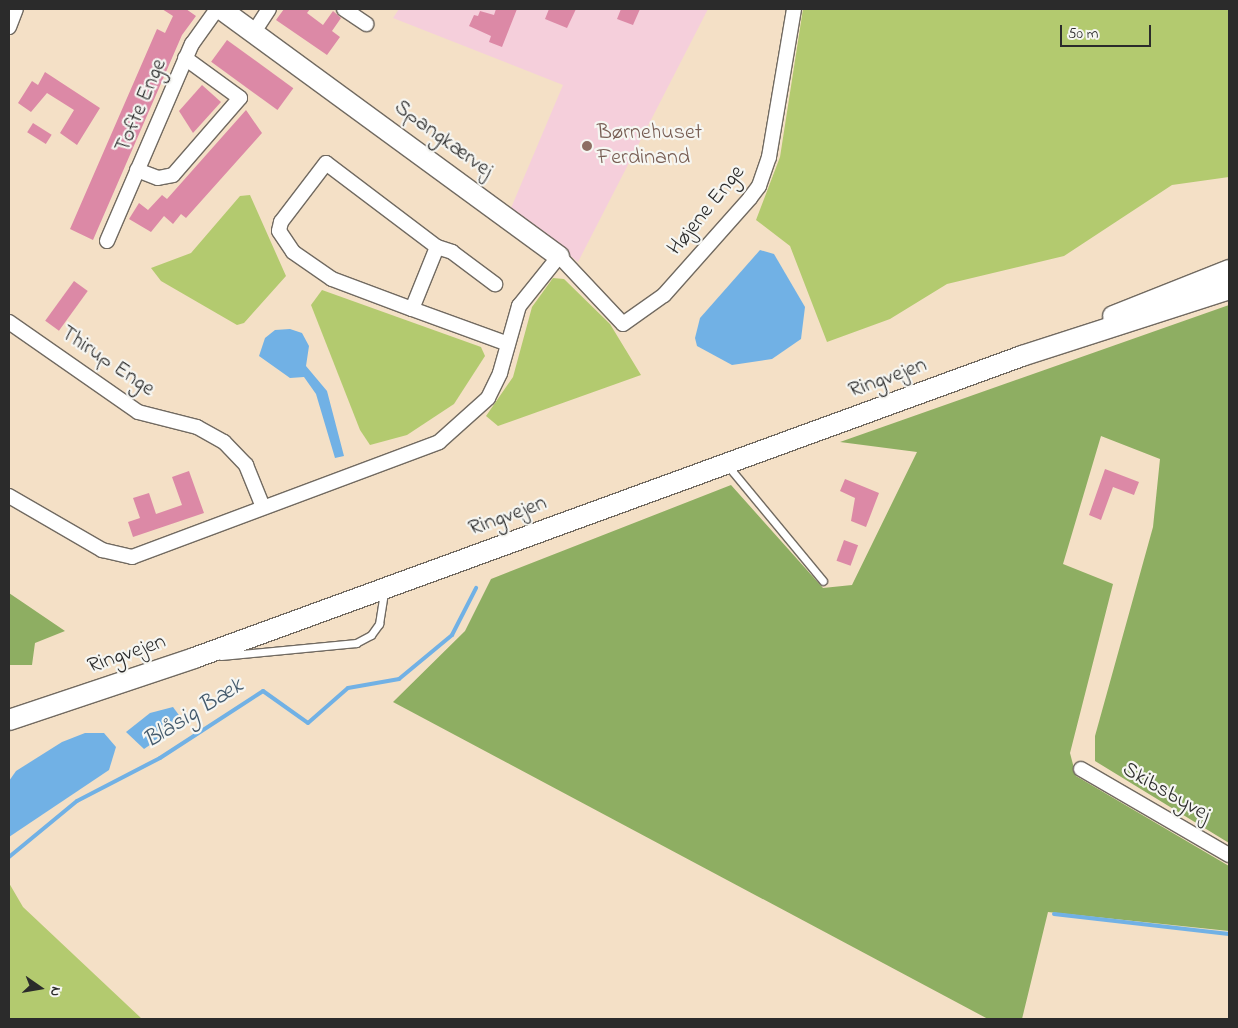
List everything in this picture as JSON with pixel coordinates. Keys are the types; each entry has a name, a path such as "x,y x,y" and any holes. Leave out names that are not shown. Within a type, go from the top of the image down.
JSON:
{"main road":[{"name":"Spangkærvej","path":"221,9 559,256"},
{"name":"Ringvejen","path":"1022,356 1229,270"},
{"name":"Ringvejen","path":"9,720 194,658 384,587 1022,356 1229,289"}],"street":[{"path":"9,27 16,9"},
{"name":"Tofte Enge","path":"107,241 185,58 217,9"},
{"path":"254,32 269,9"},
{"path":"344,9 366,24"},
{"name":"Højene Enge","path":"624,324 664,295 759,186 769,157 794,9"},
{"name":"Tofte Enge","path":"137,170 158,178 172,175 240,98 185,58"},
{"path":"495,284 452,252 437,247 326,163 281,222 279,231 309,266 412,309 508,344"},
{"path":"412,309 437,247"},
{"path":"9,496 102,550 122,557 142,554 439,442 488,398 508,344 519,306 559,256"},
{"name":"Spangkærvej","path":"559,256 624,324"},
{"name":"Thirup Enge","path":"9,322 138,412 197,427 224,442 246,465 263,507"},
{"name":"Skibsbyvej","path":"1082,769 1229,855"}],"lane":[{"path":"727,464 823,581"},
{"path":"194,658 356,643 371,635 379,624 384,587"}],"shaded area":[{"name":"Børnehuset Ferdinand","path":"399,9 708,9 578,262 511,208 563,85 393,18"}],"green space":[{"path":"803,9 1229,9 1229,177 1172,185 1064,256 947,284 890,319 827,342 790,246 756,220 780,157"},
{"path":"250,195 286,276 244,323 237,325 161,281 151,268 191,253 240,196"},
{"path":"553,278 564,279 610,324 641,375 498,426 486,416 513,377 532,307"},
{"path":"322,290 481,347 485,356 454,404 407,435 370,445 360,430 311,305"},
{"path":"1229,305 1229,843 1095,761 1095,736 1153,527 1160,459 1101,436 1063,564 1113,584 1070,753 1076,776 1229,866 1229,931 1048,912 1022,1019 988,1019 393,702 465,631 491,579 731,485 823,588 852,585 917,452 840,442"},
{"path":"9,593 65,631 35,643 32,665 9,665"},
{"path":"9,883 23,907 142,1019 9,1019"}],"water":[{"path":"760,250 774,254 805,307 801,339 772,359 732,365 697,346 695,338 700,318"},
{"path":"290,329 302,333 309,346 306,366 327,391 344,456 335,458 316,394 304,377 290,378 259,356 265,338 275,330"},
{"path":"173,707 184,722 144,749 126,732 150,713"},
{"path":"85,733 104,733 116,747 109,770 9,837 9,781 16,771 62,742"}],"building":[{"path":"162,9 186,9 196,16 182,35 93,240 70,229 157,29 165,33 173,16"},
{"path":"284,9 310,9 307,13 323,25 333,11 341,18 332,31 340,37 327,55 276,20"},
{"path":"496,9 517,9 502,47 489,42 491,36 469,26 474,15 478,16 480,11 494,15"},
{"path":"549,9 576,9 567,28 545,19"},
{"path":"621,9 640,9 633,25 617,19"},
{"path":"227,40 293,88 277,110 211,62"},
{"path":"45,72 100,108 77,145 60,133 74,110 47,93 31,112 18,103 32,81 38,85"},
{"path":"202,85 221,102 193,133 179,111"},
{"path":"246,110 262,133 186,218 181,214 173,224 164,216 151,232 129,219 139,203 148,210 162,195 167,199"},
{"path":"33,123 52,135 46,144 27,132"},
{"path":"74,281 88,291 59,331 45,321"},
{"path":"1105,469 1139,482 1134,495 1113,487 1101,520 1089,515"},
{"path":"189,471 204,513 133,537 128,522 140,518 133,498 149,493 156,514 182,505 172,477"},
{"path":"845,479 879,493 866,527 851,521 855,498 840,491"},
{"path":"844,540 858,545 851,566 836,561"}],"waterway":[{"name":"Blåsig Bæk","path":"9,857 77,801 160,758 263,691 308,723 348,688 399,679 452,635 476,588"},
{"path":"1054,914 1229,934"}],"place":[{"name":"Børnehuset Ferdinand","path":"587,146"}]}
